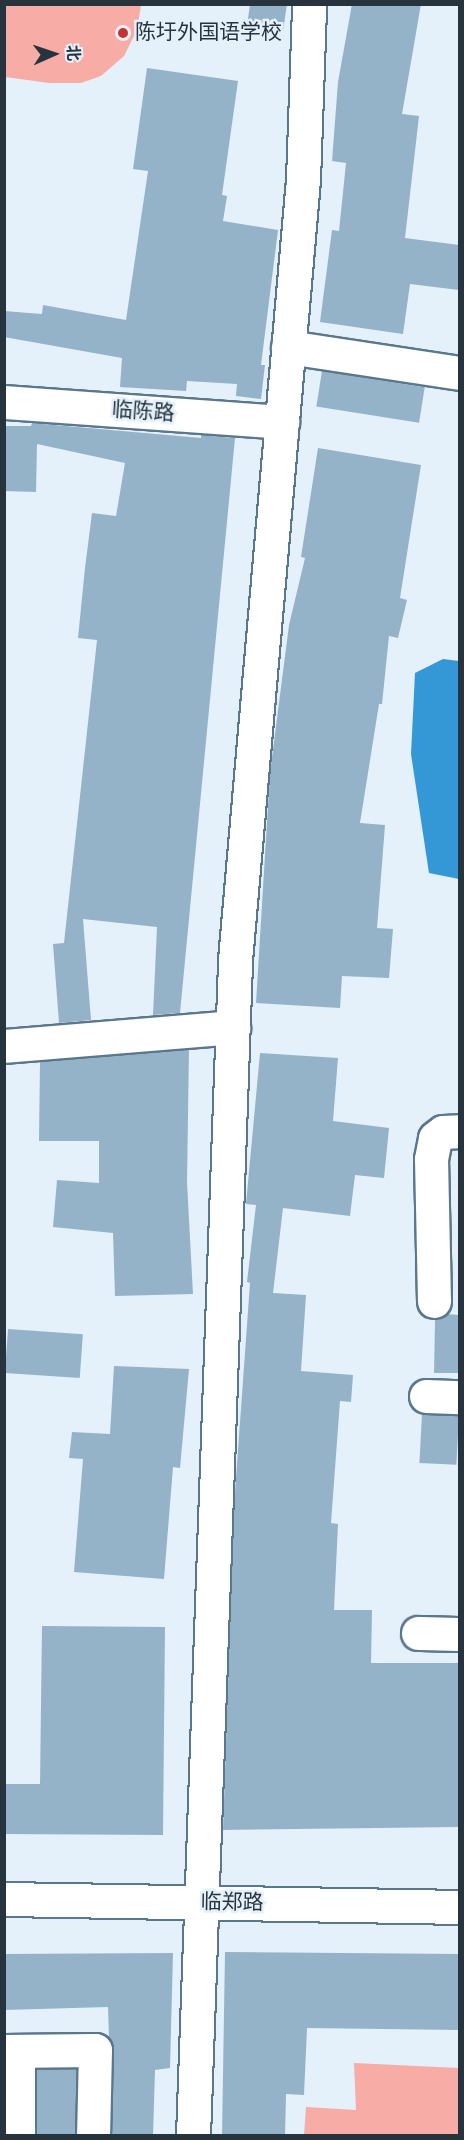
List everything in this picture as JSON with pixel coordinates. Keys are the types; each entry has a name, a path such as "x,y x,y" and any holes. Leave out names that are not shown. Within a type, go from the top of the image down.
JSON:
{"street":[{"path":"194,2136 235,960 303,180 309,4"},
{"path":"288,347 459,373"},
{"name":"临陈路","path":"4,402 282,422"},
{"path":"4,1046 232,1027"},
{"path":"434,1301 431,1159 435,1138 443,1132 459,1131"},
{"path":"426,1396 459,1397"},
{"path":"418,1633 459,1634"},
{"name":"临郑路","path":"4,1899 459,1907"},
{"path":"18,2136 11,2051 95,2050 93,2136"}],"shaded area":[{"path":"5,4 141,5 137,30 124,56 101,76 81,83 49,83 5,77"},
{"path":"354,2063 459,2068 459,2135 304,2135 306,2107 356,2110"}],"water":[{"path":"443,659 459,661 459,879 429,873 411,754 415,673"}],"building":[{"path":"250,4 287,4 283,31 247,26"},
{"path":"352,4 421,4 402,114 419,116 405,238 459,245 459,290 410,284 403,334 320,322 332,230 339,231 346,163 332,161 338,82"},
{"path":"147,68 238,81 222,195 227,196 223,221 278,230 261,365 265,365 261,399 236,396 237,384 187,381 186,391 120,387 122,358 4,337 4,311 42,314 43,305 126,320 148,171 133,169"},
{"path":"322,371 425,387 419,423 316,407"},
{"path":"32,423 201,438 201,435 235,438 180,1013 153,1015 157,927 83,919 91,1020 59,1023 53,944 64,943 97,640 78,638 85,568 92,513 116,516 125,463 37,444 36,492 4,491 4,426 31,426"},
{"path":"318,448 421,465 400,598 407,600 398,638 389,636 382,704 379,704 360,823 385,825 377,928 393,929 389,978 342,976 340,1008 256,1003 270,773 289,625 305,558 301,557"},
{"path":"189,1050 187,1182 193,1294 115,1296 113,1233 53,1227 57,1180 99,1183 99,1141 39,1141 40,1062"},
{"path":"260,1053 338,1058 333,1121 389,1128 384,1178 355,1175 350,1216 283,1208 273,1293 306,1295 301,1371 353,1375 351,1402 340,1401 331,1523 338,1524 334,1610 372,1610 371,1663 459,1663 459,1827 223,1830 234,1506 250,1283 247,1282 256,1205 246,1204"},
{"path":"446,1314 459,1315 459,1373 434,1373 435,1320"},
{"path":"8,1329 83,1334 80,1378 5,1373"},
{"path":"114,1366 189,1369 180,1468 173,1467 164,1579 74,1572 83,1459 69,1458 72,1432 110,1434"},
{"path":"422,1414 459,1416 456,1465 419,1463"},
{"path":"42,1626 165,1627 163,1835 4,1834 4,1784 40,1784"},
{"path":"225,1952 459,1954 459,2030 307,2028 304,2095 286,2094 285,2136 222,2136"},
{"path":"173,1953 170,2068 155,2070 153,2136 112,2136 114,2050 109,2038 108,2007 4,2010 4,1954"},
{"path":"37,2069 76,2069 76,2136 37,2136"}],"place":[{"name":"陈圩外国语学校","path":"123,33"}]}
